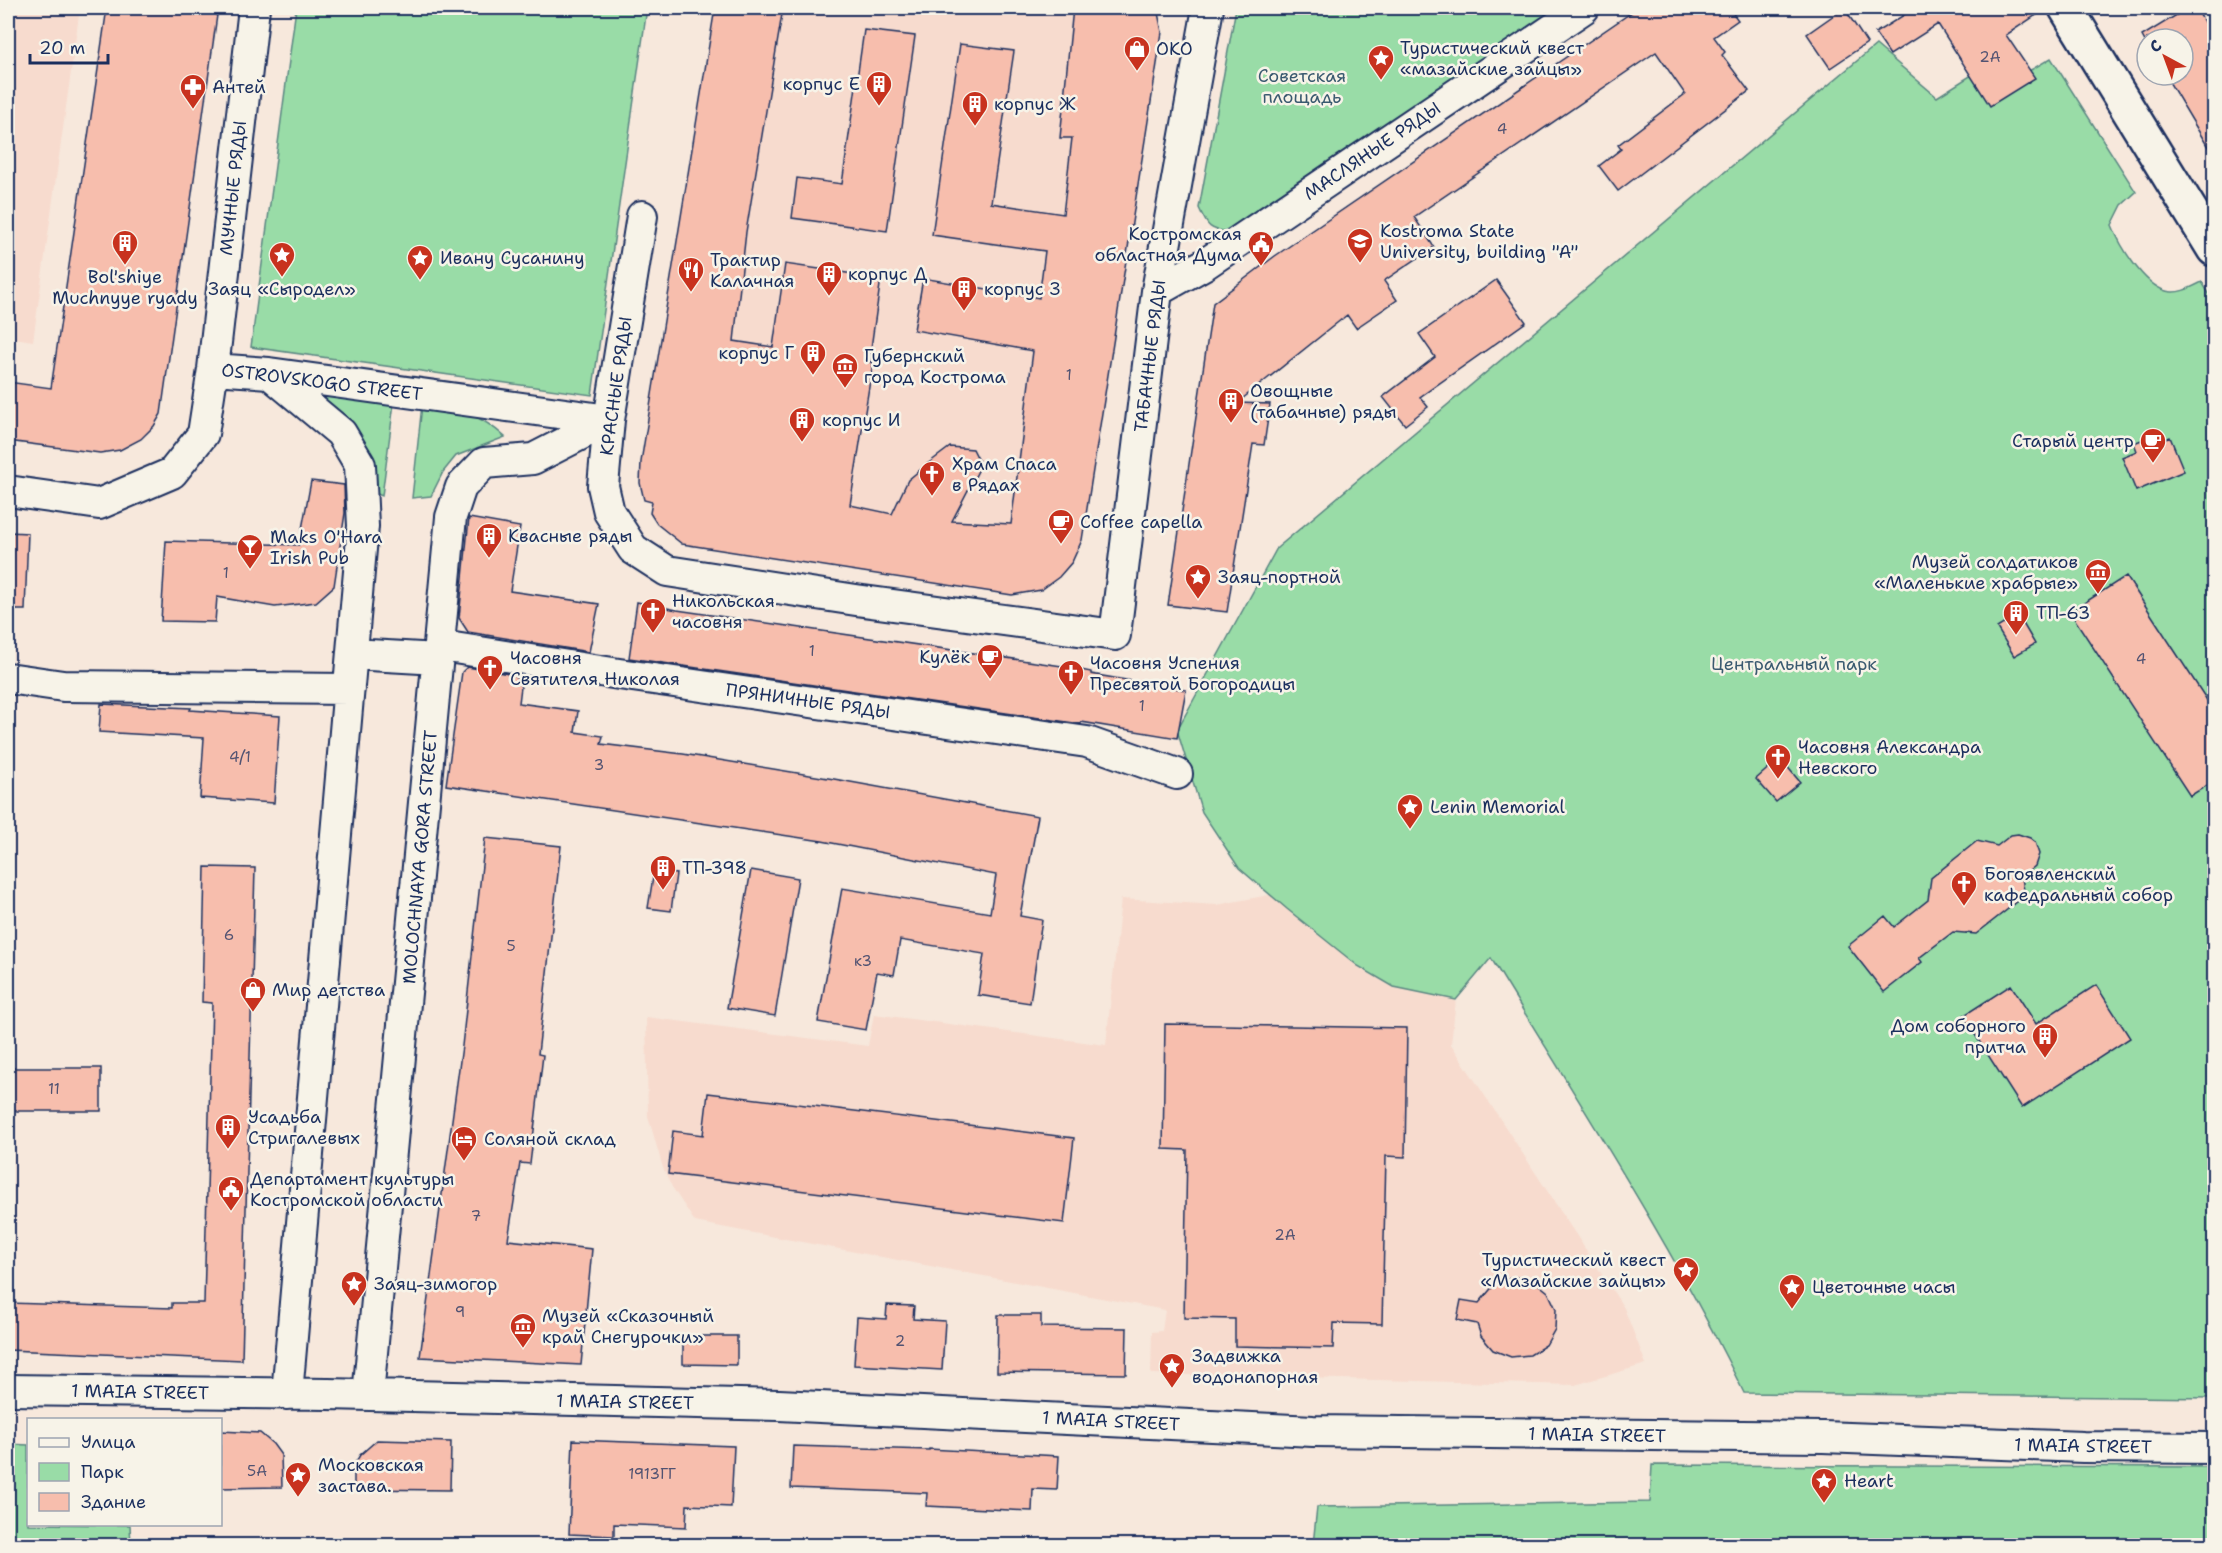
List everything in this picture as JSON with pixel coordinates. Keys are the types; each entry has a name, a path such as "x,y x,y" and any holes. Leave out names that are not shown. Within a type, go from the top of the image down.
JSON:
{"main road":[{"path":"2066,8 2214,249"}],"street":[{"name":"МУЧНЫЕ РЯДЫ","path":"213,369 254,8"},
{"name":"ТАБАЧНЫЕ РЯДЫ","path":"633,549 668,571 856,600 1115,635 1157,291 1208,8"},
{"name":"МАСЛЯНЫЕ РЯДЫ","path":"1157,291 1205,264 1584,8"},
{"name":"КРАСНЫЕ РЯДЫ","path":"633,549 609,512 603,486 609,420 642,216"},
{"name":"OSTROVSKOGO STREET","path":"8,491 99,504 172,473 203,434 213,369 269,374 609,420"},
{"path":"269,374 341,433 360,465 363,526 287,1394"},
{"name":"MOLOCHNAYA GORA STREET","path":"368,1395 451,517 461,487 484,463 533,459 609,420"},
{"name":"ПРЯНИЧНЫЕ РЯДЫ","path":"439,648 448,647 1087,742 1177,774"},
{"path":"352,654 439,648"},
{"path":"8,678 63,686 349,689"},
{"name":"1 MAIA STREET","path":"8,1390 368,1395 779,1405 1314,1431 1823,1437 2083,1448 2214,1448"}],"shaded area":[{"path":"8,8 80,8 33,341 8,337"},
{"path":"783,8 1008,8 1072,16 1060,137 1072,138 1055,273 1040,287 1011,524 952,521 892,514 719,480 746,232"},
{"path":"1299,889 1366,941 1456,1000 1451,1044 1624,1308 1646,1364 1575,1385 1151,1374 1152,1332 1162,1331 1165,1310 695,1222 672,1187 663,1168 648,1116 646,1017 868,1046 874,1014 1106,1045 1121,899 1217,905"}],"green space":[{"path":"296,8 647,8 592,395 251,347"},
{"name":"Советская площадь","path":"1236,8 1557,8 1231,231 1224,231 1210,227 1199,208"},
{"name":"Центральный парк","path":"1876,45 1937,97 1986,66 2000,88 2051,58 2136,192 2122,205 2112,225 2133,263 2149,281 2166,291 2185,290 2202,282 2214,302 2214,1398 1744,1393 1655,1227 1491,958 1456,1000 1394,987 1358,966 1239,868 1202,812 1177,730 1277,548"},
{"path":"319,394 394,403 382,496 375,493 322,404"},
{"path":"422,405 476,417 505,437 456,456 443,472 431,496 412,498"},
{"path":"8,1444 27,1445 27,1526 130,1526 131,1545 8,1545"},
{"path":"1652,1465 2214,1467 2214,1545 1313,1545 1317,1507 1650,1502"}],"building":[{"name":"Bol'shiye Muchnyye ryady","path":"107,8 218,8 161,414 154,426 141,439 120,450 100,453 8,441 8,382 51,388"},
{"path":"715,8 783,8 746,232 734,341 773,347 785,264 881,278 869,362 873,362 850,505 892,514 908,480 926,465 950,447 973,449 981,465 952,521 1011,524 1033,351 914,330 923,278 1039,298 1045,251 932,235 960,44 1014,51 991,203 1063,214 1072,138 1060,138 1073,8 1157,8 1162,32 1082,540 1072,562 1059,577 1041,590 1012,595 682,544 657,524 650,513 652,502 644,500 640,483 641,462"},
{"path":"1638,8 1729,8 1738,20 1714,37 1725,52 1722,55 1749,91 1618,191 1599,166 1621,149 1618,145 1685,94 1656,52 1414,217 1434,247 1384,281 1397,300 1356,328 1347,315 1237,403 1270,404 1264,445 1253,444 1227,612 1168,605 1213,303 1275,256"},
{"path":"1844,8 1867,43 1830,68 1807,34"},
{"path":"1915,8 2047,8 2006,35 2035,78 1990,106 1938,24 1890,55 1875,33"},
{"path":"2188,8 2196,8 2214,39 2214,157 2172,87 2195,87 2195,27 2157,27"},
{"name":"корпус Е","path":"864,30 915,36 887,231 792,218 797,178 842,184"},
{"path":"1496,280 1526,322 1420,397 1428,407 1405,425 1383,397 1435,357 1419,334"},
{"name":"Старый центр","path":"2154,435 2157,443 2170,437 2184,471 2136,491 2122,457 2137,451 2134,443"},
{"path":"311,481 344,485 345,513 334,586 316,602 275,607 217,597 215,622 161,621 166,541 299,545"},
{"name":"Квасные ряды","path":"469,518 520,527 510,591 599,604 589,652 468,632 459,618"},
{"path":"8,532 28,533 25,610 8,610"},
{"path":"2126,576 2214,711 2214,781 2190,796 2070,612"},
{"path":"637,602 677,610 1062,666 1091,672 1091,674 1186,690 1177,738 1081,722 1081,724 629,658"},
{"name":"ТП-63","path":"2018,615 2035,644 2014,656 1997,628"},
{"path":"467,667 515,675 521,687 519,703 578,711 575,732 603,736 601,744 683,754 1038,816 1020,916 1042,920 1030,1003 978,995 984,954 900,940 894,975 877,972 866,1030 818,1022 842,888 990,913 996,875 822,841 446,785 462,672"},
{"path":"101,704 191,708 190,710 280,716 274,803 200,798 204,738 99,732"},
{"name":"Часовня Александра Невского","path":"1780,758 1800,782 1776,802 1756,779"},
{"name":"Богоявленский кафедральный собор","path":"2018,834 2035,842 2039,854 2035,866 2022,877 2024,891 2022,898 1976,934 1953,932 1919,958 1922,962 1884,992 1848,946 1885,916 1894,927 1928,900 1931,878 1977,841 1997,846 2011,835"},
{"path":"485,838 561,846 538,1054 543,1055 530,1164 520,1163 508,1240 592,1249 581,1365 420,1357 462,1046"},
{"path":"205,867 255,868 242,1360 8,1350 8,1303 172,1308 172,1303 204,1303 212,1003 202,1002"},
{"path":"751,870 798,878 775,1016 727,1008"},
{"name":"ТП-398","path":"654,871 676,874 671,911 648,908"},
{"name":"Дом соборного притча","path":"2011,985 2036,1024 2096,985 2130,1038 2022,1108 1963,1016"},
{"path":"1165,1024 1407,1028 1405,1157 1386,1156 1382,1324 1334,1323 1333,1348 1235,1346 1235,1319 1184,1318 1187,1150 1163,1149"},
{"path":"8,1068 101,1068 101,1111 8,1111"},
{"path":"708,1093 1074,1138 1064,1223 668,1174 673,1131 703,1135"},
{"path":"1514,1277 1533,1280 1548,1292 1556,1309 1555,1329 1546,1345 1530,1355 1511,1357 1493,1350 1481,1336 1477,1324 1457,1320 1461,1300 1479,1303 1495,1284"},
{"path":"887,1305 914,1306 913,1319 945,1321 942,1370 854,1365 857,1317 886,1319"},
{"path":"998,1315 1041,1315 1041,1327 1127,1328 1126,1374 997,1372"},
{"path":"683,1336 737,1336 737,1365 683,1364"},
{"path":"222,1431 260,1433 273,1444 281,1455 282,1487 222,1488"},
{"path":"377,1440 451,1442 450,1490 354,1489 354,1465 360,1455"},
{"path":"573,1440 734,1446 731,1507 687,1505 686,1527 614,1524 614,1536 569,1534"},
{"path":"793,1446 929,1449 1059,1456 1057,1490 1033,1489 1032,1511 926,1506 927,1493 791,1488"}],"place":[{"name":"ОКО","path":"1137,72"},
{"name":"Туристический квест «мазайские зайцы»","path":"1381,81"},
{"name":"корпус Е","path":"879,107"},
{"name":"Антей","path":"193,110"},
{"name":"корпус Ж","path":"975,127"},
{"name":"Kostroma State University, building \"A\"","path":"1360,264"},
{"name":"Bol'shiye Muchnyye ryady","path":"125,266"},
{"name":"Костромская областная Дума","path":"1261,267"},
{"name":"Заяц «Сыродел»","path":"282,278"},
{"name":"Ивану Сусанину","path":"420,281"},
{"name":"Трактир Калачная","path":"691,293"},
{"name":"корпус Д","path":"829,297"},
{"name":"корпус З","path":"964,312"},
{"name":"корпус Г","path":"813,376"},
{"name":"Губернский город Кострома","path":"845,389"},
{"name":"Овощные (табачные) ряды","path":"1231,424"},
{"name":"корпус И","path":"802,443"},
{"name":"Старый центр","path":"2153,464"},
{"name":"Храм Спаса в Рядах","path":"932,497"},
{"name":"Coffee capella","path":"1061,545"},
{"name":"Квасные ряды","path":"489,559"},
{"name":"Maks O'Hara Irish Pub","path":"250,570"},
{"name":"Музей солдатиков «Маленькие храбрые»","path":"2098,595"},
{"name":"Заяц-портной","path":"1198,600"},
{"name":"Никольская часовня","path":"653,634"},
{"name":"ТП-63","path":"2016,636"},
{"name":"Кулёк","path":"990,680"},
{"name":"Часовня Святителя Николая","path":"490,691"},
{"name":"Часовня Успения Пресвятой Богородицы","path":"1071,696"},
{"name":"Часовня Александра Невского","path":"1778,780"},
{"name":"Lenin Memorial","path":"1410,830"},
{"name":"ТП-398","path":"663,891"},
{"name":"Богоявленский кафедральный собор","path":"1964,907"},
{"name":"Мир детства","path":"253,1013"},
{"name":"Дом соборного притча","path":"2045,1059"},
{"name":"Усадьба Стригалевых","path":"228,1150"},
{"name":"Соляной склад","path":"464,1162"},
{"name":"Департамент культуры Костромской области","path":"231,1212"},
{"name":"Туристический квест «Мазайские зайцы»","path":"1686,1293"},
{"name":"Заяц-зимогор","path":"354,1307"},
{"name":"Цветочные часы","path":"1792,1310"},
{"name":"Музей «Сказочный край Снегурочки»","path":"523,1349"},
{"name":"Задвижка водонапорная","path":"1172,1389"},
{"name":"Московская застава.","path":"298,1498"},
{"name":"Heart","path":"1824,1504"}]}
